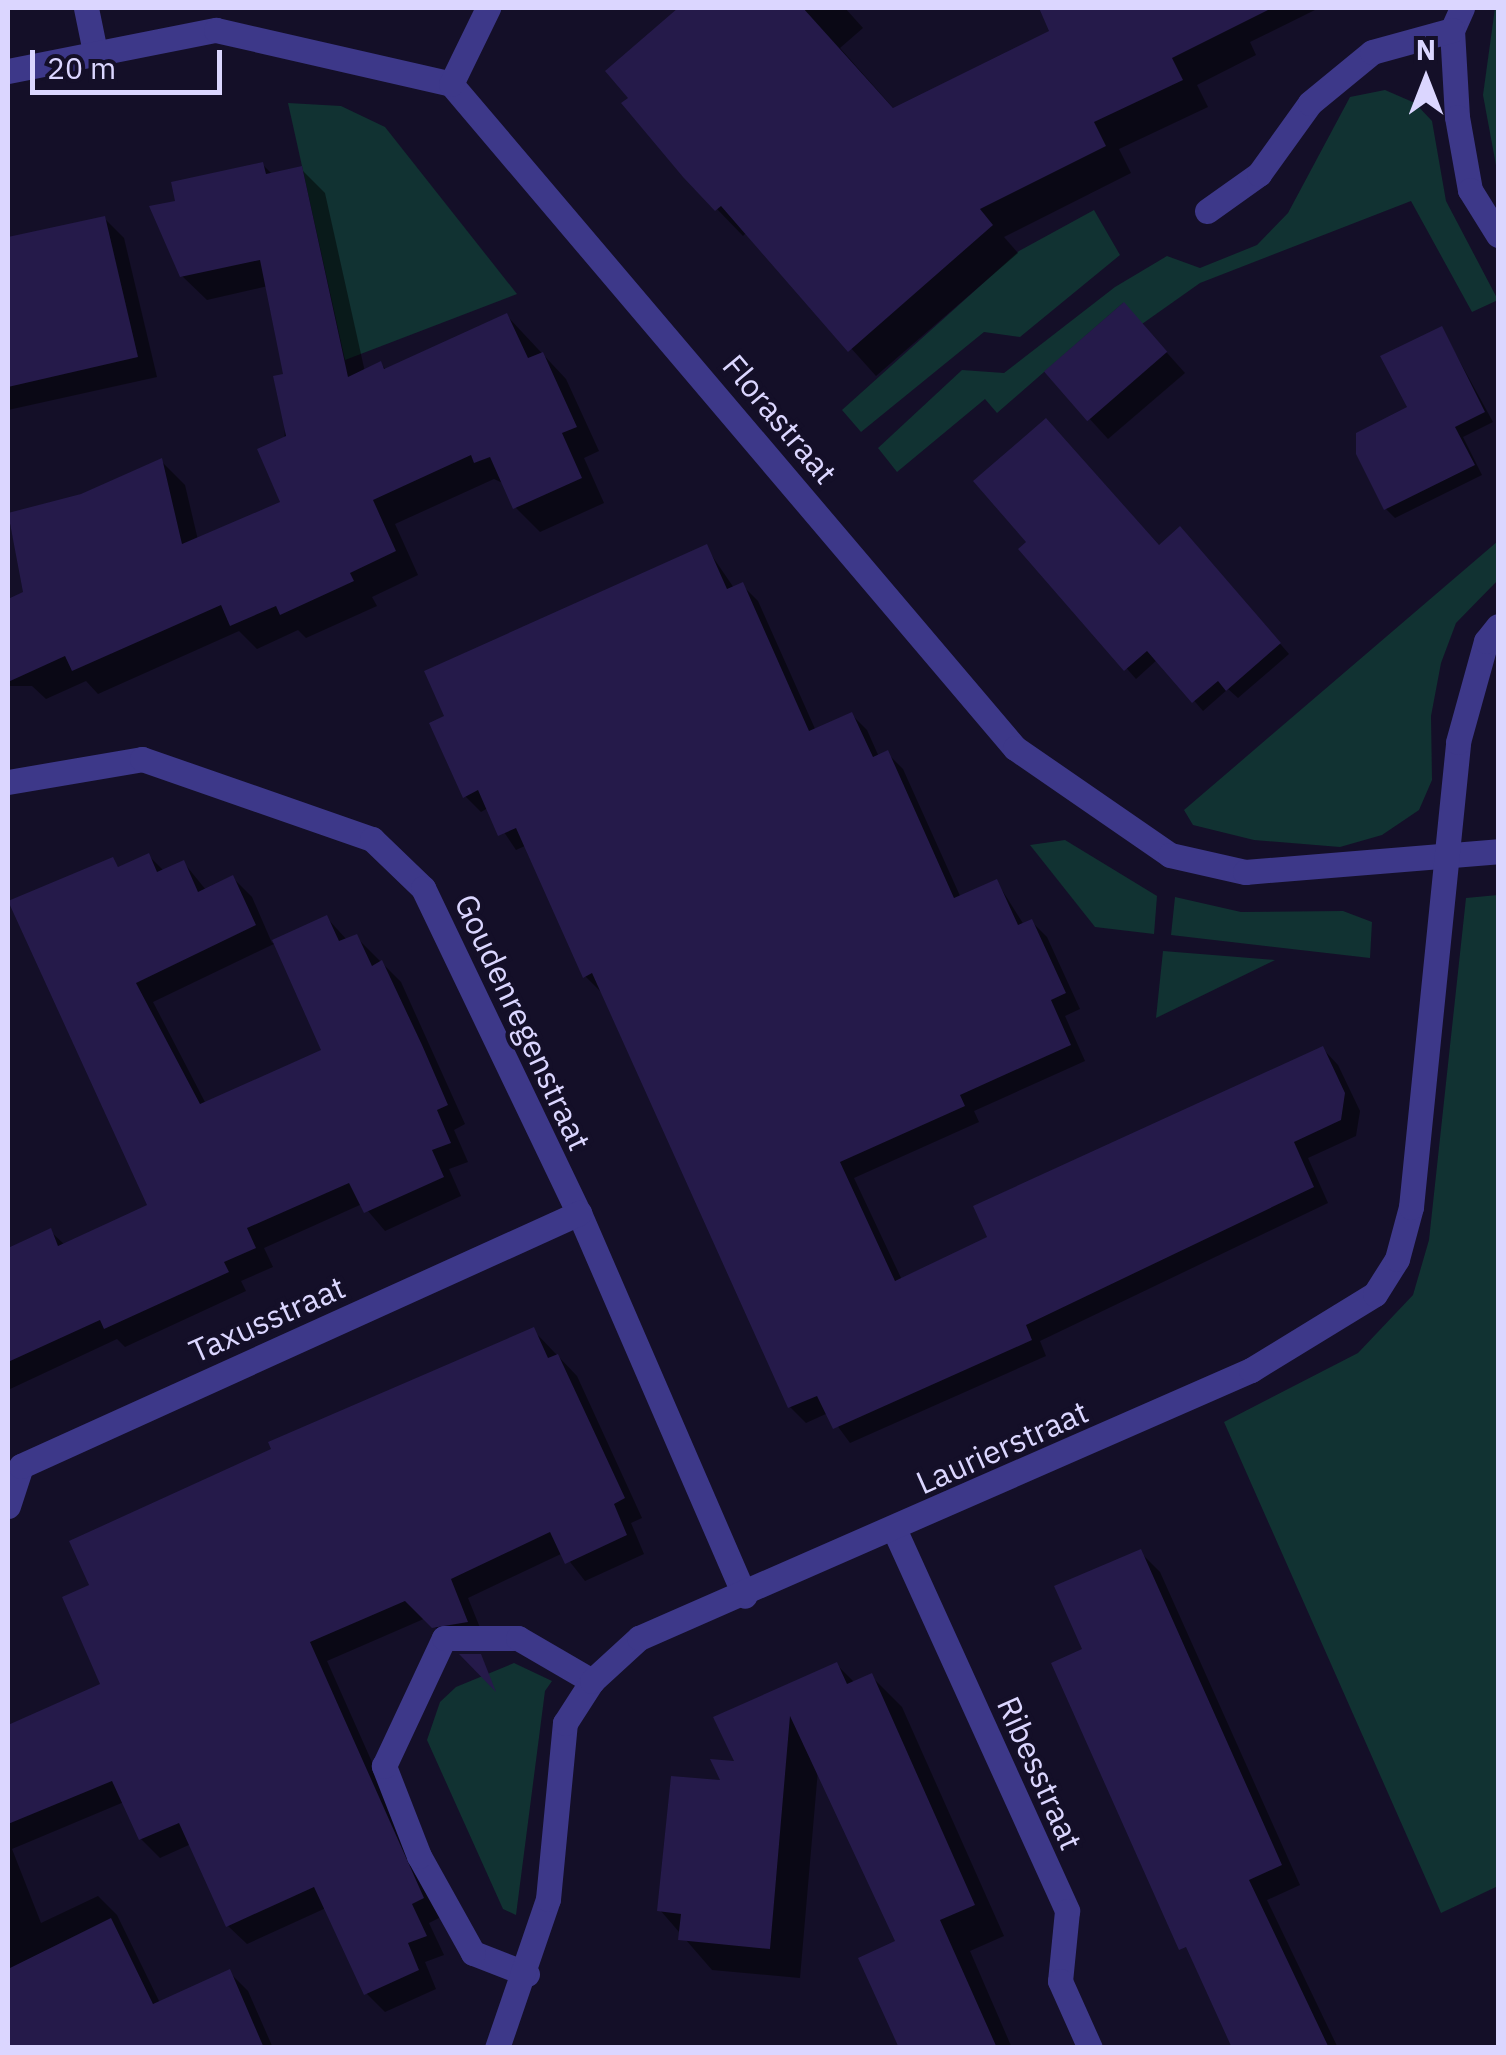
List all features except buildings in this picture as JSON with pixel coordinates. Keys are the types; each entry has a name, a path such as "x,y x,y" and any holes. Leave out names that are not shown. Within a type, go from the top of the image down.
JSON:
{"street":[{"path":"86,8 95,52"},
{"path":"8,71 216,30 451,84 488,8"},
{"path":"1207,211 1259,174 1310,103 1372,52 1457,19 1470,190 1498,235"},
{"name":"Florastraat","path":"451,84 1016,748 1170,856 1245,872 1448,851 1498,851"},
{"name":"Laurierstraat","path":"497,2048 527,1974 548,1899 565,1724 592,1680 639,1638 745,1596 1251,1370 1375,1294 1397,1260 1411,1207 1458,742 1486,641 1498,626"},
{"name":"Goudenregenstraat","path":"8,782 142,759 372,839 424,888 579,1213 745,1596"},
{"name":"Taxusstraat","path":"8,1506 21,1466 579,1213"},
{"name":"Ribesstraat","path":"894,1530 1066,1911 1060,1981 1090,2048"},
{"path":"527,1974 473,1953 419,1856 384,1766 444,1638 518,1638 592,1680"}],"green space":[{"path":"1498,8 1498,176 1483,95"},
{"path":"1385,90 1415,103 1432,121 1446,201 1498,300 1472,312 1411,201 1200,283 1142,324 1123,303 997,413 985,399 897,472 878,448 962,370 1004,373 1115,287 1167,256 1200,268 1257,245 1288,213 1350,97"},
{"path":"288,103 341,106 385,127 517,294 345,360"},
{"path":"1094,210 1120,255 1020,337 984,332 861,432 842,410 1019,251"},
{"path":"1498,541 1498,580 1456,623 1441,663 1431,716 1432,780 1419,810 1382,835 1340,847 1254,840 1193,825 1184,810"},
{"path":"1065,840 1157,896 1154,934 1095,927 1030,845"},
{"path":"1498,895 1498,1886 1441,1913 1224,1422 1358,1353 1413,1295 1429,1240 1466,898"},
{"path":"1175,897 1241,912 1343,911 1372,922 1370,958 1171,935"},
{"path":"1163,951 1275,960 1156,1018"},
{"path":"514,1663 552,1681 545,1691 516,1915 503,1909 427,1740 440,1702 456,1687"}]}
